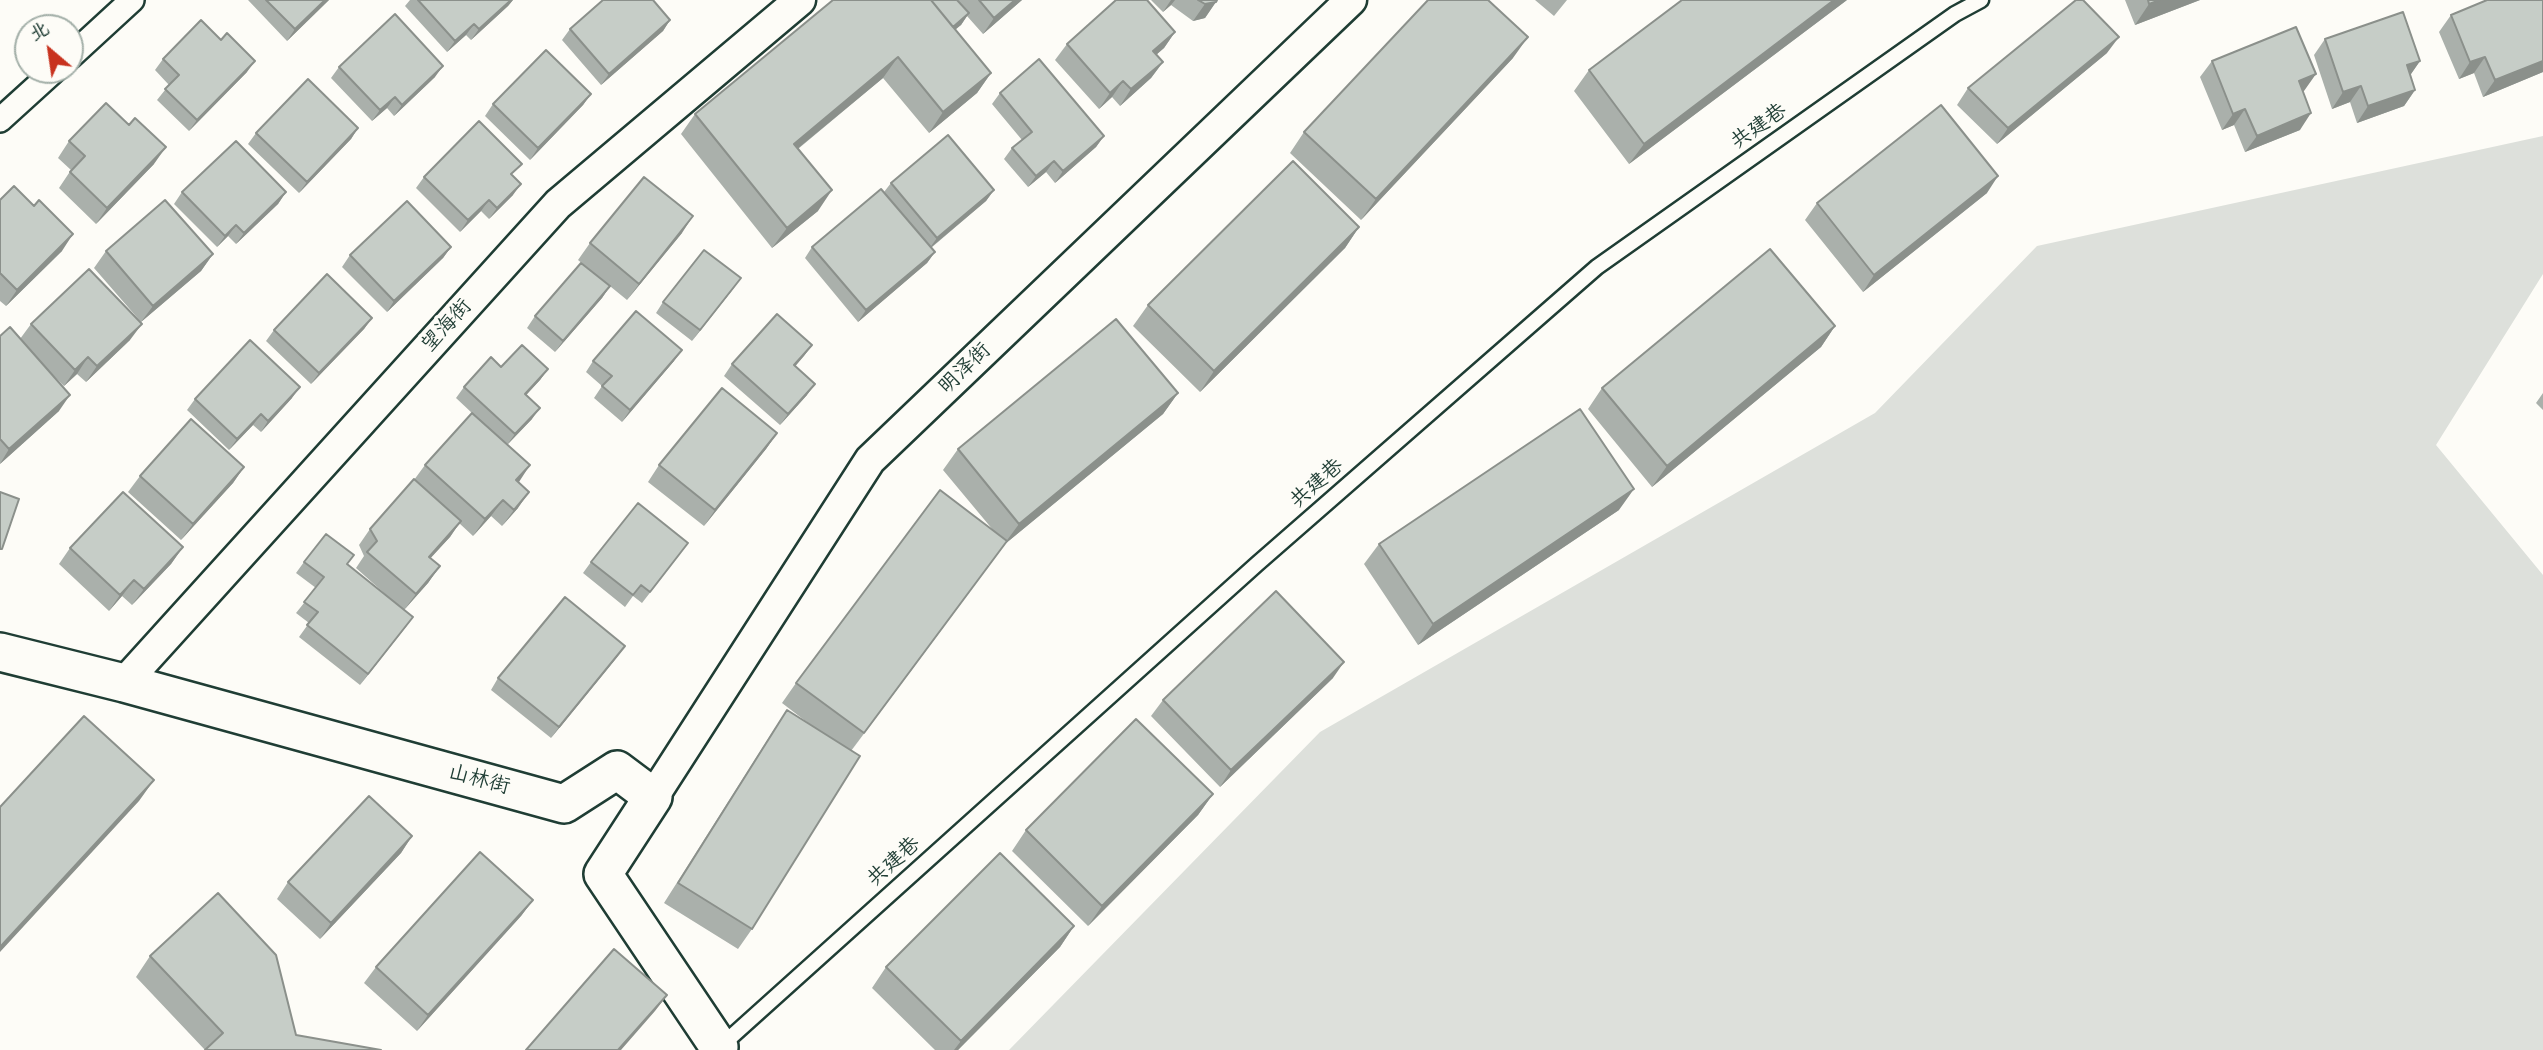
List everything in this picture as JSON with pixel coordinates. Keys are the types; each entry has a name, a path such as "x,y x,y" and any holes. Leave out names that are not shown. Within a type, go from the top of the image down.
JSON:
{"street":[{"path":"84,44 132,0"},
{"name":"望海街","path":"124,683 558,204 800,0"},
{"name":"明泽街","path":"653,797 870,460 1351,0"},
{"path":"0,120 40,84"},
{"name":"山林街","path":"0,652 124,683 564,804 617,771 653,797"},
{"path":"653,797 603,874 720,1049"}],"lane":[{"name":"共建巷","path":"720,1049 1257,564 1597,267 1955,14 1981,0"}],"shaded area":[{"path":"2543,136 2543,274 2436,445 2543,575 2543,1050 1009,1050 1320,732 1875,413 2037,246"}],"building":[{"path":"266,0 325,0 295,29"},
{"path":"418,0 511,0 479,29 474,24 455,41"},
{"path":"603,0 653,0 670,20 609,74 570,29"},
{"path":"833,0 931,0 991,73 943,112 898,57 794,144 832,190 787,228 695,114"},
{"path":"931,0 957,0 969,13 953,27"},
{"path":"979,0 1015,0 994,18"},
{"path":"1116,0 1147,0 1175,32 1153,51 1163,62 1131,89 1123,81 1110,93 1067,44"},
{"path":"1198,0 1217,0 1205,4"},
{"path":"1428,0 1488,0 1528,37 1376,199 1304,132"},
{"path":"1682,0 1834,0 1644,144 1589,70"},
{"path":"2076,0 2083,0 2119,37 2008,128 1968,88"},
{"path":"2487,0 2543,0 2543,61 2495,80 2485,57 2470,62 2451,15"},
{"path":"2403,12 2420,61 2407,65 2415,90 2368,106 2361,86 2343,92 2325,39"},
{"path":"395,14 443,66 402,105 395,97 380,110 339,67"},
{"path":"201,20 221,40 227,33 255,61 197,120 165,89 179,75 163,59"},
{"path":"2296,27 2316,74 2299,81 2311,113 2257,136 2245,109 2233,114 2212,61"},
{"path":"546,50 591,94 538,148 493,104"},
{"path":"1039,59 1104,136 1063,171 1054,161 1036,176 1012,148 1032,132 1000,93"},
{"path":"308,79 358,128 307,182 256,133"},
{"path":"106,103 129,125 135,118 166,147 107,208 70,172 85,156 69,141"},
{"path":"1941,105 1998,176 1874,275 1817,203"},
{"path":"479,121 522,164 511,174 521,184 497,208 489,200 468,220 424,177"},
{"path":"948,135 994,190 937,238 891,183"},
{"path":"236,141 286,192 244,233 236,225 225,236 182,192"},
{"path":"1293,161 1359,227 1214,371 1148,305"},
{"path":"644,177 693,216 639,284 590,243"},
{"path":"14,186 34,206 39,200 73,234 17,290 0,273 0,200"},
{"path":"881,189 935,252 866,310 812,247"},
{"path":"165,200 213,254 153,306 106,251"},
{"path":"407,201 451,247 394,301 350,255"},
{"path":"1770,249 1835,326 1667,466 1602,388"},
{"path":"704,250 741,278 700,330 663,302"},
{"path":"581,263 610,286 563,341 535,316"},
{"path":"89,269 142,324 97,366 88,357 75,370 31,324"},
{"path":"327,274 372,318 319,373 274,330"},
{"path":"636,311 682,350 630,410 602,386 612,376 593,361"},
{"path":"777,314 812,345 794,365 815,384 788,414 732,364"},
{"path":"1116,319 1178,393 1019,524 958,449"},
{"path":"10,327 70,395 9,449 0,439 0,336"},
{"path":"250,340 300,387 268,421 261,414 237,439 195,399"},
{"path":"522,345 548,369 525,394 540,408 515,434 464,387 491,357 501,367"},
{"path":"722,388 777,433 715,510 659,465"},
{"path":"1580,409 1634,489 1433,624 1379,544"},
{"path":"472,413 530,465 516,480 529,492 514,510 503,500 485,519 425,465"},
{"path":"191,419 244,467 193,524 140,476"},
{"path":"414,479 461,521 429,557 440,566 416,594 367,552 377,541 370,529"},
{"path":"940,490 1007,541 864,733 796,683"},
{"path":"0,492 19,499 2,549 0,549"},
{"path":"123,492 183,547 144,589 134,580 120,595 70,548"},
{"path":"638,503 688,543 650,592 641,585 633,595 591,562"},
{"path":"326,534 354,555 347,564 413,617 368,674 307,625 318,612 304,602 324,577 304,562"},
{"path":"1276,591 1344,662 1231,770 1163,700"},
{"path":"565,597 625,646 559,727 498,678"},
{"path":"787,710 860,756 752,929 678,883"},
{"path":"84,716 154,780 0,947 0,807"},
{"path":"1136,719 1213,794 1102,906 1026,830"},
{"path":"369,796 412,836 331,923 288,882"},
{"path":"480,852 533,900 428,1015 376,967"},
{"path":"1000,853 1074,926 961,1041 886,967"},
{"path":"218,893 276,955 296,1035 381,1050 205,1050 223,1033 150,956"},
{"path":"614,949 667,995 618,1050 526,1050"}]}
